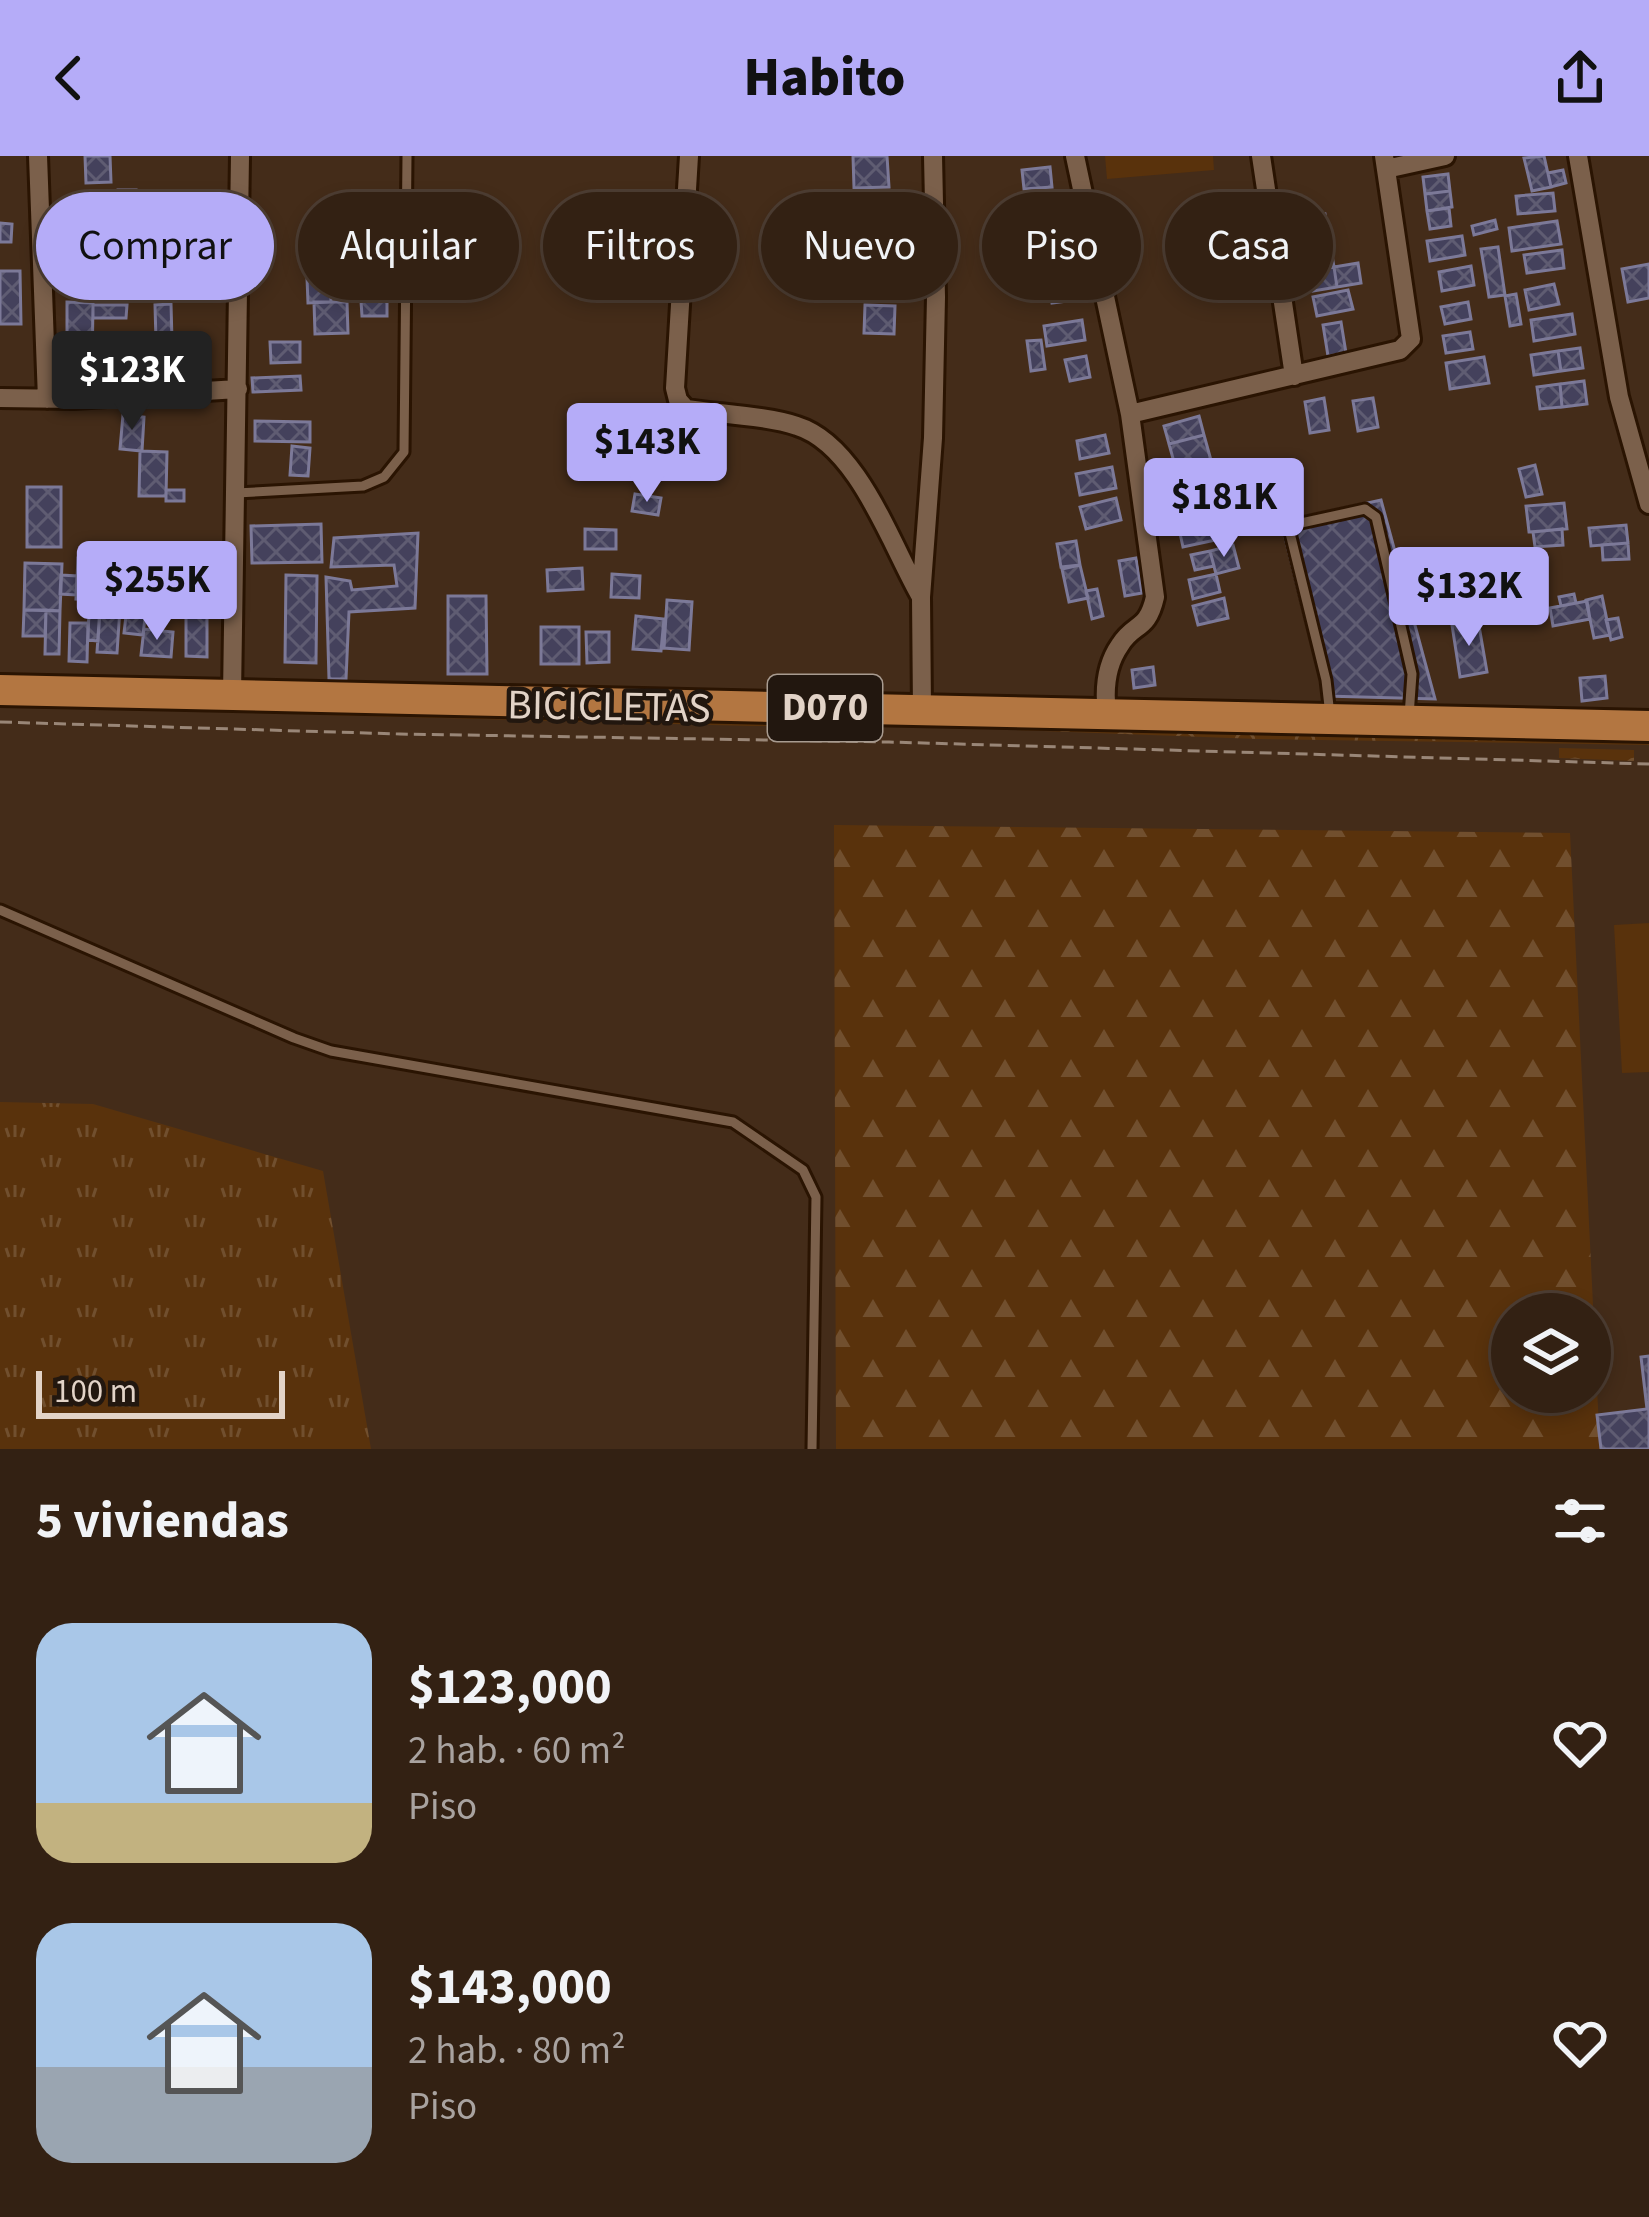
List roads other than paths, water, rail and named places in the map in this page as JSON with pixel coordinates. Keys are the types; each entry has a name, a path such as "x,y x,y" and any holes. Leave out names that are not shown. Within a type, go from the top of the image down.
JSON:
{"main road":[{"name":"D070","path":"0,690 1649,726"}],"street":[{"path":"38,156 47,398"},
{"path":"232,695 240,156"},
{"path":"688,156 678,400 686,409 794,424 821,437 852,471 921,597"},
{"path":"922,710 921,597 933,438 936,297 933,156"},
{"path":"1075,156 1130,414 1155,597 1150,616 1120,644 1104,693 1107,714"},
{"path":"1262,156 1294,376"},
{"path":"1130,414 1400,350 1411,339 1385,162 1445,156"},
{"path":"1578,156 1619,397 1649,504"},
{"path":"0,398 238,389"}],"lane":[{"path":"236,493 363,486 384,477 404,452 407,156"},
{"path":"1330,719 1326,680 1289,529 1365,509 1376,517 1412,674 1409,721"},
{"path":"0,910 331,1051 733,1122 774,1148 803,1170 816,1197 812,1449"}]}
